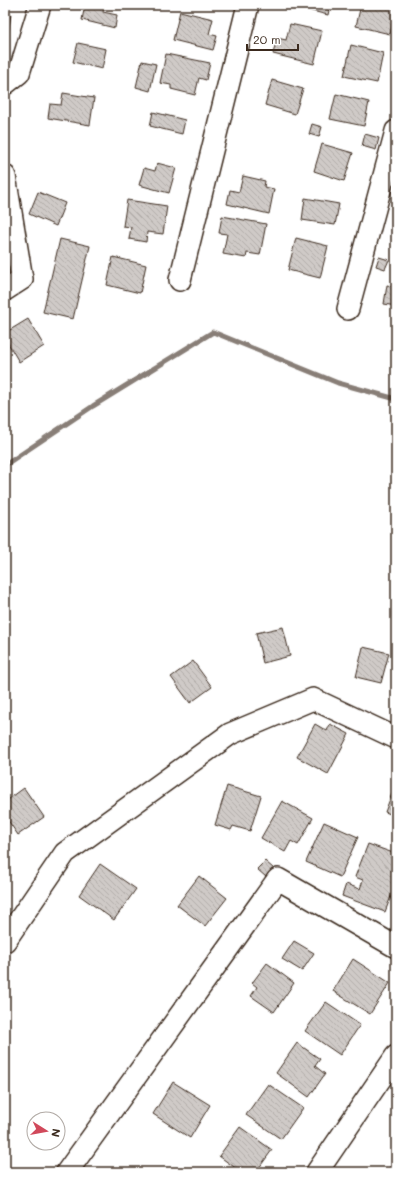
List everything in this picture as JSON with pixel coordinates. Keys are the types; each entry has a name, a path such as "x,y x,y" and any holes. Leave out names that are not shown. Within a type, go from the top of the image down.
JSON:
{"street":[{"path":"5,84 19,73 40,5"},
{"path":"180,280 248,5"},
{"path":"348,308 396,131"},
{"path":"5,176 22,279 5,290"},
{"path":"5,941 65,853 230,734 313,699 396,738"},
{"path":"67,1172 278,879 396,947"},
{"path":"317,1172 396,1056"}],"building":[{"path":"85,5 104,5 103,12 117,15 115,28 82,20"},
{"path":"288,5 330,5 328,15"},
{"path":"361,5 396,5 390,34 356,26"},
{"path":"180,11 213,19 209,34 217,36 213,50 173,40"},
{"path":"5,13 11,14 7,42 5,42"},
{"path":"290,24 322,31 314,64 273,54 277,38 286,40"},
{"path":"78,43 106,49 102,69 73,62"},
{"path":"351,45 383,53 377,83 344,76"},
{"path":"166,54 210,63 206,80 199,78 195,95 171,89 171,85 160,83"},
{"path":"142,61 156,64 150,91 136,87"},
{"path":"272,80 303,89 295,114 265,105"},
{"path":"63,93 94,98 90,125 48,118 50,104 61,105"},
{"path":"336,94 369,102 364,126 330,119"},
{"path":"153,112 185,120 182,134 150,126"},
{"path":"312,124 322,127 319,137 309,134"},
{"path":"365,134 379,138 376,150 362,146"},
{"path":"322,144 353,153 344,181 314,171"},
{"path":"157,163 176,168 169,193 139,185 144,168 155,171"},
{"path":"243,176 265,181 264,187 274,189 269,214 227,204 230,190 239,192"},
{"path":"38,192 65,203 56,226 29,214"},
{"path":"305,198 339,204 335,225 302,220"},
{"path":"127,200 167,206 163,234 147,232 146,242 129,239 131,227 123,226"},
{"path":"222,216 266,224 260,255 247,253 246,258 223,254 227,234 219,233"},
{"path":"296,238 328,246 320,278 288,270"},
{"path":"60,239 90,246 73,319 43,312"},
{"path":"113,257 146,265 140,293 107,285"},
{"path":"379,257 389,260 385,269 376,266"},
{"path":"387,285 396,287 396,306 384,304"},
{"path":"28,319 44,346 19,362 5,338 5,333"},
{"path":"283,627 290,656 263,663 256,633"},
{"path":"363,647 389,653 381,683 356,677"},
{"path":"193,661 212,687 190,703 171,677"},
{"path":"315,724 327,731 330,724 349,734 328,774 297,757"},
{"path":"396,783 396,816 385,812"},
{"path":"227,786 261,796 250,831 233,826 231,830 215,825"},
{"path":"24,788 44,817 18,835 5,816 5,802"},
{"path":"282,801 313,818 298,845 291,841 285,852 261,838"},
{"path":"324,822 358,837 340,877 306,862"},
{"path":"5,843 10,845 5,860"},
{"path":"368,844 396,854 396,883 385,912 342,896 346,884 360,889 363,880 355,877"},
{"path":"265,861 274,869 266,877 257,869"},
{"path":"100,864 136,889 114,920 79,895"},
{"path":"199,876 227,898 205,926 177,905"},
{"path":"294,941 314,953 302,971 282,959"},
{"path":"353,959 390,983 370,1014 333,991"},
{"path":"267,963 294,983 274,1012 251,996 257,987 252,983"},
{"path":"326,1002 360,1025 340,1055 305,1031"},
{"path":"297,1043 320,1059 315,1066 325,1074 309,1097 276,1073"},
{"path":"173,1082 210,1105 190,1138 153,1114"},
{"path":"268,1084 303,1108 281,1139 246,1115"},
{"path":"240,1127 272,1150 256,1172 241,1172 219,1156"}],"waterway":[{"path":"5,465 93,406 213,332 338,383 396,399"}]}
